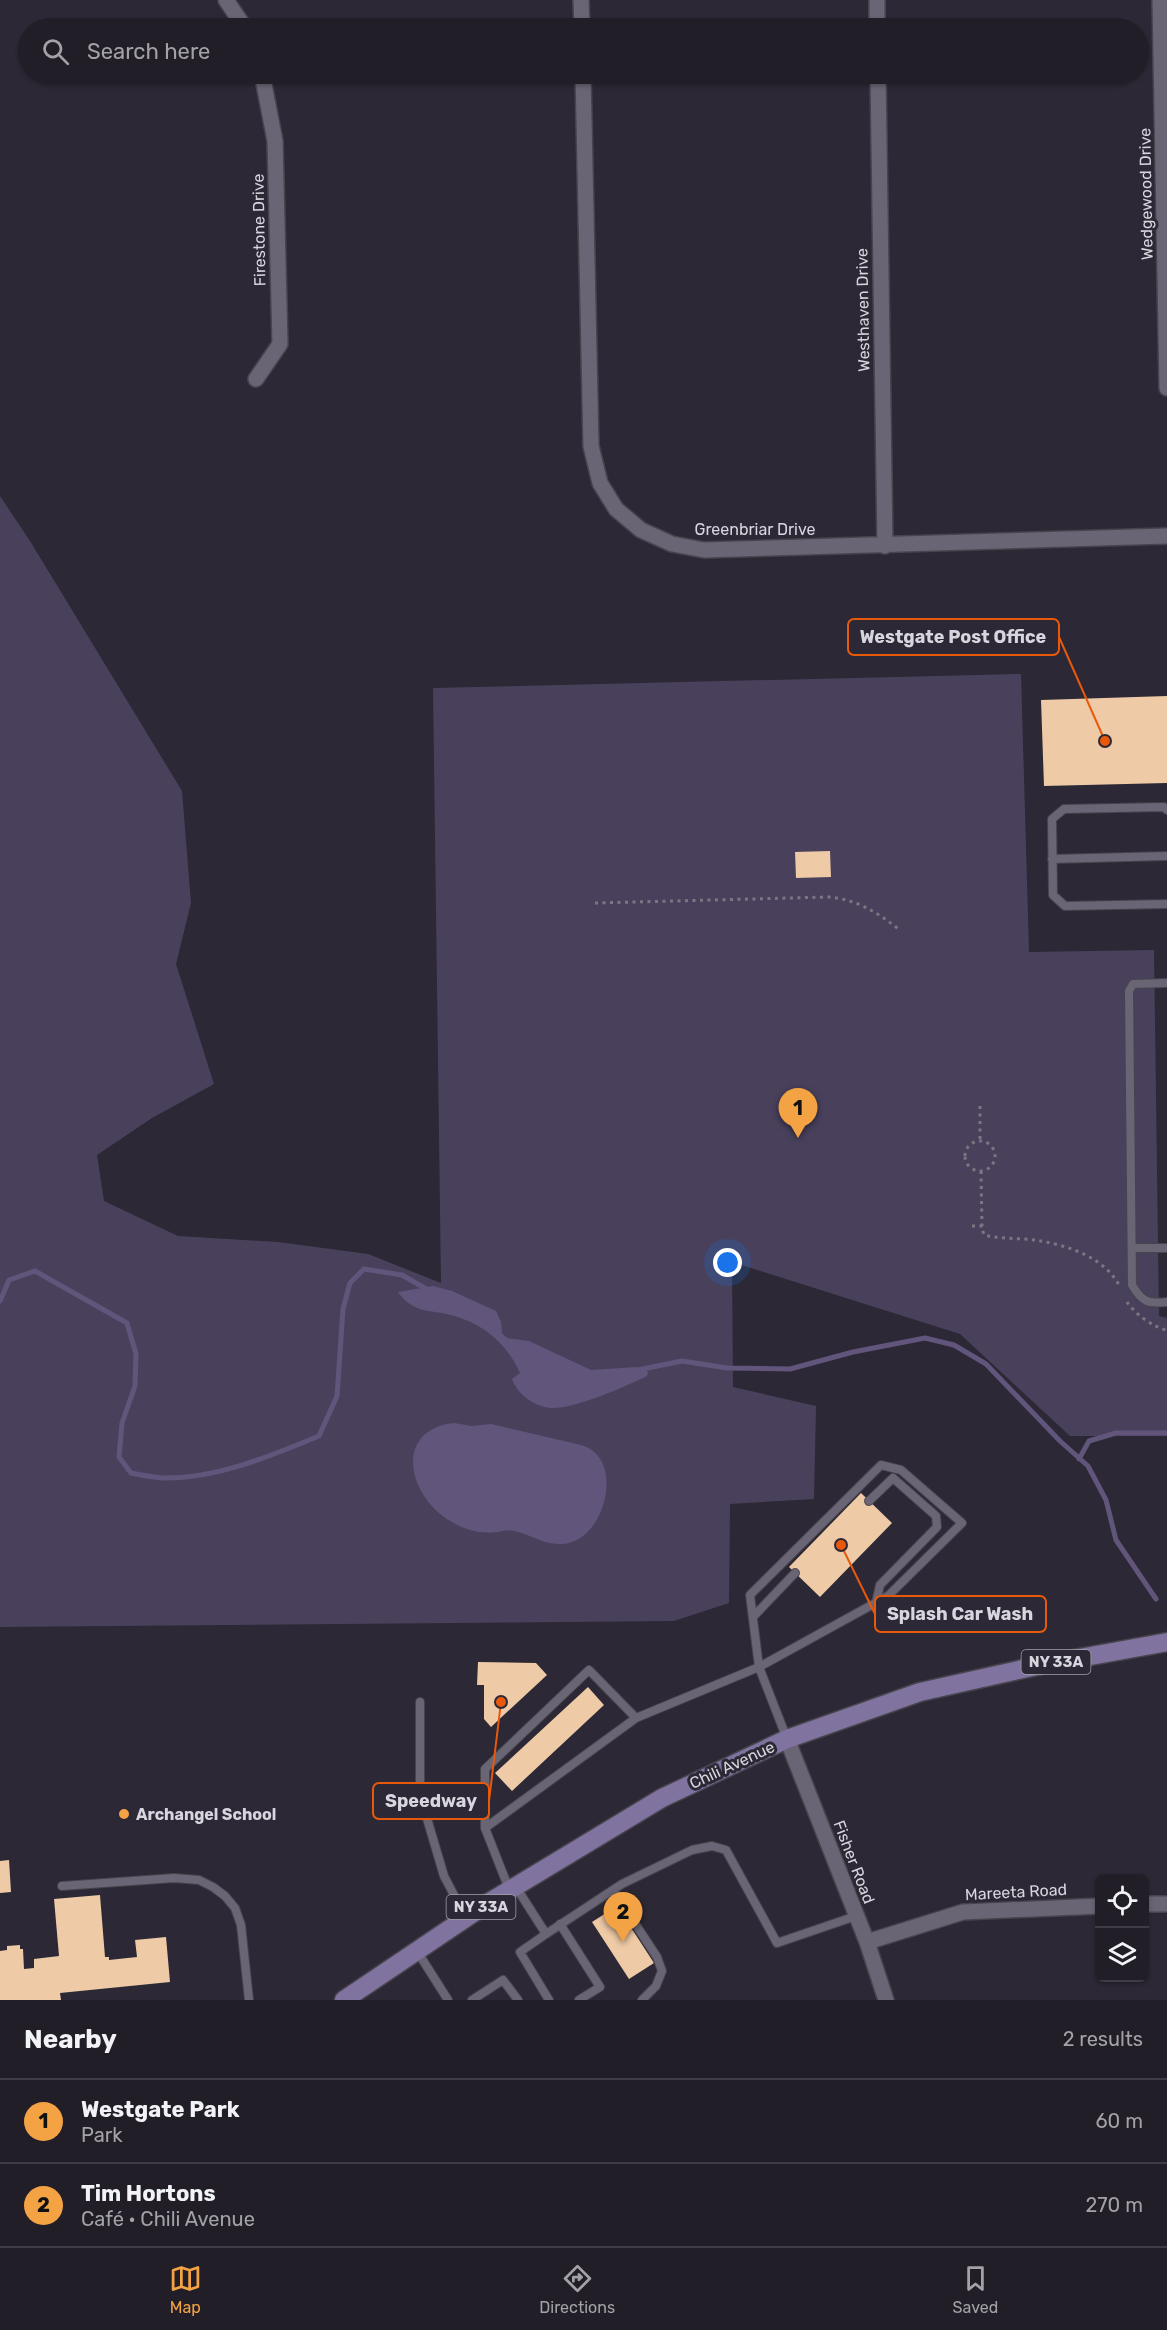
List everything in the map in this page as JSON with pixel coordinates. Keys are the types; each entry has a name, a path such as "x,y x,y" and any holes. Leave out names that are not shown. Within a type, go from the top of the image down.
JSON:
{"main road":[{"name":"Chili Avenue","path":"344,2000 512,1888 662,1798 787,1739 920,1692 1041,1665 1167,1642"}],"street":[{"path":"226,0 238,18"},
{"path":"581,0 582,18"},
{"path":"877,0 877,18"},
{"name":"Wedgewood Drive","path":"1160,0 1167,388"},
{"name":"Firestone Drive","path":"256,378 280,344 275,141 264,84"},
{"name":"Greenbriar Drive","path":"583,84 591,446 600,483 616,509 642,530 672,544 704,550 1167,536"},
{"name":"Westhaven Drive","path":"878,84 885,546"},
{"name":"Fisher Road","path":"787,1739 867,1942 885,2000"},
{"path":"1149,1904 1167,1904"},
{"name":"Mareeta Road","path":"867,1942 963,1912 1095,1906"}],"lane":[{"path":"1167,810 1164,807 1064,809 1052,819 1053,895 1065,906 1167,904"},
{"path":"1052,859 1167,856"},
{"path":"1167,983 1133,984 1130,991 1132,1285 1139,1296 1151,1304 1167,1302"},
{"path":"1132,1248 1167,1248"},
{"path":"485,1828 636,1718 759,1667 888,1596 962,1523 901,1470 881,1465 750,1595 759,1667 787,1739"},
{"path":"869,1501 893,1478 936,1516 937,1527 880,1586 876,1603"},
{"path":"753,1617 795,1573"},
{"path":"546,1934 512,1888 485,1828 485,1769 589,1670 636,1718"},
{"path":"420,1702 420,1790 423,1805 444,1876 466,1918"},
{"path":"549,2000 520,1952 614,1890 692,1850 712,1846 726,1850 777,1943 856,1916"},
{"path":"63,1886 174,1878 199,1880 213,1887 235,1908 241,1925 249,2000"},
{"path":"614,1890 657,1957 662,1971 656,1986 642,2000"},
{"path":"560,1924 600,1987 579,2000"},
{"path":"417,1951 448,2000"},
{"path":"472,2000 503,1980 518,2000"}],"path":[{"path":"595,903 829,897 849,899 885,918 901,931"},
{"path":"980,1106 980,1142"},
{"path":"980,1142 993,1149 995,1158 990,1167 981,1171 972,1169 965,1157 968,1148 980,1142"},
{"path":"981,1171 984,1235 1036,1240 1095,1258 1114,1277 1131,1309 1161,1329 1167,1330"},
{"path":"972,1226 982,1226"}],"shaded area":[{"path":"0,496 30,541 182,791 191,903 176,964 214,1084 152,1118 97,1155 104,1201 178,1236 278,1242 368,1254 441,1283 433,688 1021,674 1029,952 1154,950 1159,1316 1167,1318 1167,1436 1070,1436 960,1334 732,1262 733,1387 816,1406 814,1499 730,1504 729,1603 674,1621 0,1627"},
{"path":"433,1286 452,1291 496,1311 501,1322 502,1333 507,1338 529,1341 591,1370 637,1367 648,1372 647,1376 572,1405 550,1408 538,1405 522,1394 514,1384 512,1379 520,1373 508,1353 493,1336 463,1319 416,1307 398,1292"},
{"path":"454,1423 472,1426 491,1424 581,1445 592,1450 602,1461 606,1475 603,1505 597,1520 576,1541 562,1544 549,1543 512,1530 473,1531 452,1522 437,1511 425,1497 417,1482 413,1466 415,1451 421,1438 434,1428"}],"building":[{"path":"1167,696 1167,783 1044,786 1041,700"},
{"path":"830,851 831,877 796,878 795,852"},
{"path":"861,1493 892,1523 820,1597 789,1567"},
{"path":"478,1662 536,1663 547,1675 491,1727 484,1719 484,1685 477,1685"},
{"path":"588,1687 604,1705 512,1791 495,1773"},
{"path":"9,1860 11,1892 0,1893 0,1861"},
{"path":"100,1895 105,1957 109,1957 109,1960 137,1957 135,1940 166,1937 170,1982 60,1993 61,2000 0,2000 0,1951 7,1950 7,1946 20,1945 20,1949 23,1949 24,1969 34,1968 34,1959 59,1956 54,1899"},
{"path":"617,1906 654,1963 629,1979 592,1922"}],"waterway":[{"path":"0,1301 9,1280 35,1271 127,1323 136,1354 135,1386 122,1423 119,1457 131,1473 163,1478 203,1475 243,1465 319,1436 337,1396 343,1309 350,1283 364,1269 402,1275 428,1290"},
{"path":"638,1370 682,1361 727,1368 790,1369 853,1352 925,1338 954,1345 986,1364 1060,1441 1088,1466 1106,1500 1116,1540 1156,1599"},
{"path":"1079,1459 1089,1441 1116,1433 1167,1433"}],"place":[{"name":"Westgate Post Office","path":"1105,741"},
{"name":"Westgate Park","path":"798,1138"},
{"name":"Splash Car Wash","path":"841,1545"},
{"name":"Speedway","path":"501,1702"},
{"name":"Archangel School","path":"124,1814"},
{"name":"Tim Hortons","path":"623,1942"}]}
